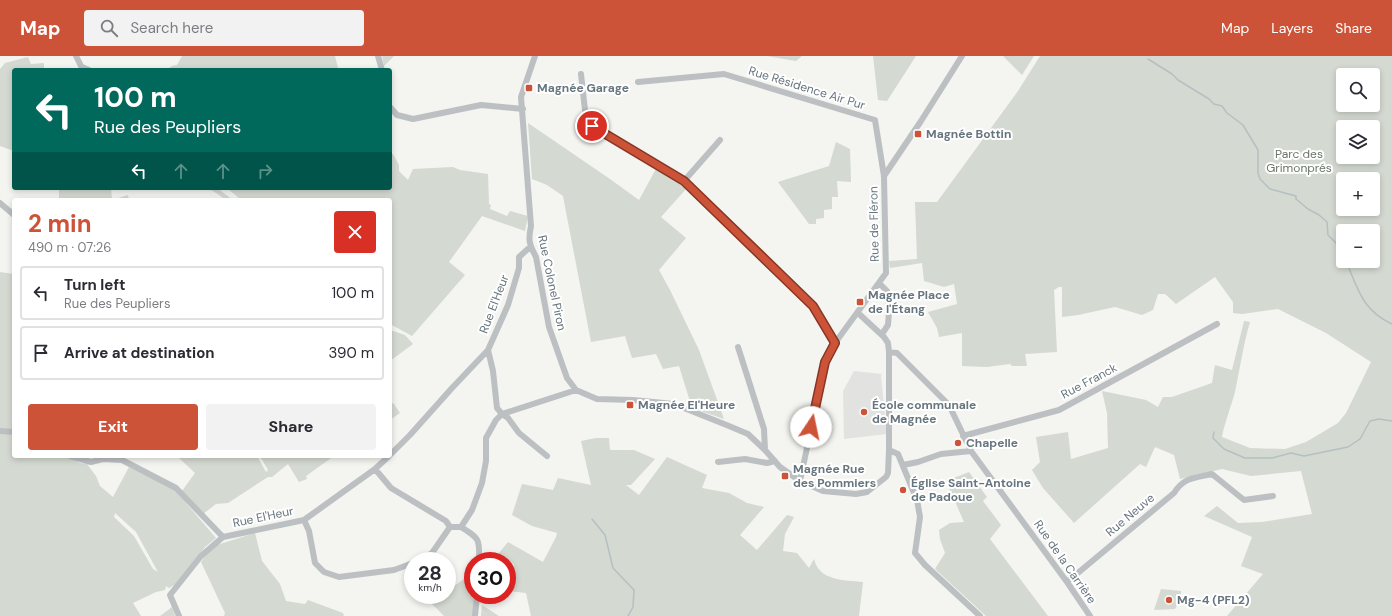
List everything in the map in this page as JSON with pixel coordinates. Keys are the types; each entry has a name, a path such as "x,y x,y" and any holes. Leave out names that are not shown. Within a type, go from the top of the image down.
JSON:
{"street":[{"path":"76,56 82,68"},
{"path":"378,56 381,68"},
{"name":"Rue Colonel Piron","path":"535,56 521,97 531,226 528,238 530,247 536,257 549,327 567,378 576,390"},
{"name":"Rue de Fléron","path":"800,481 825,362 835,343 886,273 884,176 962,56"},
{"path":"581,74 586,119 592,126 684,181 813,306 835,343"},
{"name":"Rue Résidence Air Pur","path":"638,82 724,74 875,120 884,176"},
{"path":"392,109 397,115 413,118 481,105 522,109"},
{"path":"684,181 720,140"},
{"path":"0,202 12,213"},
{"name":"Rue El'Heur","path":"392,452 410,436 488,350 508,305 519,268 519,257 530,247"},
{"path":"880,283 887,291 889,312 888,324 882,334"},
{"path":"460,527 472,510 482,483 486,461 486,438 496,420 502,414 576,390 597,399 633,400 674,404 748,434 780,467 800,481 824,491 856,494 868,492 886,477 888,473 889,352 887,340 858,313"},
{"name":"Rue Franck","path":"963,436 1060,410 1217,324"},
{"path":"738,347 764,429 765,450"},
{"path":"488,350 493,371 497,408 508,418 519,433 548,456"},
{"name":"Rue de la Carrière","path":"889,352 897,353 950,405 971,451 1067,582 1090,616"},
{"path":"0,431 12,432"},
{"path":"889,450 898,454 917,500 920,517 915,553 925,566 980,616"},
{"path":"903,465 918,462 941,454 971,451"},
{"path":"77,458 91,462 97,460 122,460 176,488 223,537"},
{"name":"Rue El'Heur","path":"179,616 170,595 201,556 223,537 304,520 375,469 386,458"},
{"path":"718,462 744,459 767,463 774,461"},
{"path":"375,469 391,488 446,521 450,527"},
{"name":"Rue Neuve","path":"1067,582 1174,493 1179,485 1185,480 1212,474 1244,500 1273,496"},
{"path":"304,520 309,531 315,563 324,572 339,577 394,570 404,566"},
{"path":"450,527 460,527 474,536 478,540 480,552"},
{"path":"433,552 450,527"},
{"path":"475,616 476,604"}],"shaded area":[{"name":"École communale de Magnée","path":"854,371 882,374 887,434 844,439 843,391"}],"green space":[{"path":"182,56 335,56 338,68 169,68 177,65"},
{"path":"382,56 394,56 384,66"},
{"path":"767,56 802,56 796,61"},
{"path":"873,56 916,56 887,101 878,100"},
{"path":"1003,56 1034,56 1022,75"},
{"name":"Parc des Grimonprés","path":"1040,56 1392,56 1392,616 1227,616 1263,574 1241,566 1252,537 1204,516 1217,506 1238,523 1262,522 1312,514 1301,471 1251,476 1222,469 1180,479 1174,455 1155,447 1146,467 1140,464 1074,523 1043,488 1032,470 1040,462 1036,437 1068,432 1071,459 1108,448 1107,413 1102,391 1146,400 1158,407 1163,397 1172,397 1212,383 1215,365 1232,370 1244,321 1250,322 1243,348 1235,392 1222,437 1250,448 1285,449 1306,442 1338,423 1346,413 1371,362 1326,333 1278,309 1242,314 1233,313 1233,302 1215,277 1176,304 1165,294 1158,294 1153,310 1142,315 1115,307 1062,317 1062,287 1059,287 1054,290 1057,352 1025,354 1027,366 1012,366 1010,364 987,367 962,366 962,333 939,337 937,328 928,312 957,304 954,284 944,287 924,281 922,263 890,268 889,261 917,259 915,202 937,202 1018,91"},
{"path":"28,57 31,64 44,63 44,68 12,68 12,150 0,146 0,69 5,63"},
{"path":"528,123 639,200 657,167 686,189 661,217 686,238 659,270 699,350 724,419 692,408 679,366 663,369 656,354 632,358 625,336 591,342 563,196 547,185 532,179"},
{"path":"836,142 850,149 851,182 837,181 838,197 832,197 832,209 824,210 824,218 816,219 816,224 809,224 778,182 829,166"},
{"path":"393,154 399,165 399,171 408,180 413,169 453,167 460,170 488,174 489,204 491,205 490,209 507,216 510,211 528,216 525,231 482,216 449,262 465,275 412,336 392,325 392,198 239,198 229,190 392,190"},
{"path":"59,190 111,190 112,198 59,198"},
{"path":"211,190 220,190 230,198 223,198"},
{"path":"128,195 129,198 118,198"},
{"path":"0,272 12,274 12,430 0,429"},
{"path":"392,331 405,335 413,344 392,360"},
{"path":"392,403 394,404 400,413 392,419"},
{"path":"0,433 12,435 12,458 71,458 80,463 87,464 96,476 100,486 113,497 129,467 174,489 216,538 205,547 178,583 169,588 166,586 165,590 156,592 133,603 141,616 0,616","holes":["115,513 136,532 158,572 153,569 134,536 114,517"]},
{"path":"596,438 609,438 610,450 634,450 655,459 631,485 626,485 639,495 667,457 707,475 702,488 729,493 747,503 764,507 740,535 757,550 787,515 794,517 785,534 783,551 797,553 809,568 814,559 821,572 833,578 863,582 859,616 531,616 526,593 516,592 516,552 500,552 508,542 543,562 557,533 532,526 512,515 522,484 553,490 558,478 591,485 581,441"},
{"path":"179,458 258,458 266,472 268,470 261,458 331,458 306,476 307,479 299,482 288,464 272,477 268,477 228,503 216,504 203,514 182,491 195,473"},
{"path":"969,472 987,497 983,501 1001,525 990,539 1048,616 986,616 935,569 945,553 940,539 939,530 950,523 964,522 946,481"},
{"path":"255,533 262,561 280,584 286,601 305,604 308,600 343,613 344,616 224,616 225,613 201,562 209,550 217,545"},
{"path":"464,579 464,604 475,604 474,616 444,616 432,604 456,604 456,585"},
{"path":"1161,589 1181,591 1181,599 1175,609 1154,610"},
{"path":"482,605 499,616 481,616"},
{"path":"172,607 175,616 160,616"}],"waterway":[{"path":"1148,59 1209,99 1214,104 1222,106 1227,113 1243,125 1258,150 1258,173 1260,179 1270,189 1296,196 1296,199 1308,209 1319,215 1327,222 1328,235 1336,243"},
{"path":"1349,268 1358,290 1367,305 1374,312 1392,324"},
{"path":"1214,432 1213,438 1224,449 1245,458 1272,458 1291,453 1304,456 1348,447 1360,439 1370,421 1379,419 1392,421"},
{"path":"592,519 605,535 613,568 634,590 633,607 628,616"}],"place":[{"name":"Magnée Garage","path":"529,88"},
{"name":"Magnée Bottin","path":"918,134"},
{"name":"Magnée Place de l'Étang","path":"860,302"},
{"name":"Magnée El'Heure","path":"630,405"},
{"name":"École communale de Magnée","path":"864,412"},
{"name":"Chapelle","path":"958,443"},
{"name":"Magnée Rue des Pommiers","path":"785,476"},
{"name":"Église Saint-Antoine de Padoue","path":"903,490"},
{"name":"Mg-4 (PFL2)","path":"1169,600"}],"route":[{"path":"592,126 684,181 813,306 835,343 825,362 811,427"}]}
